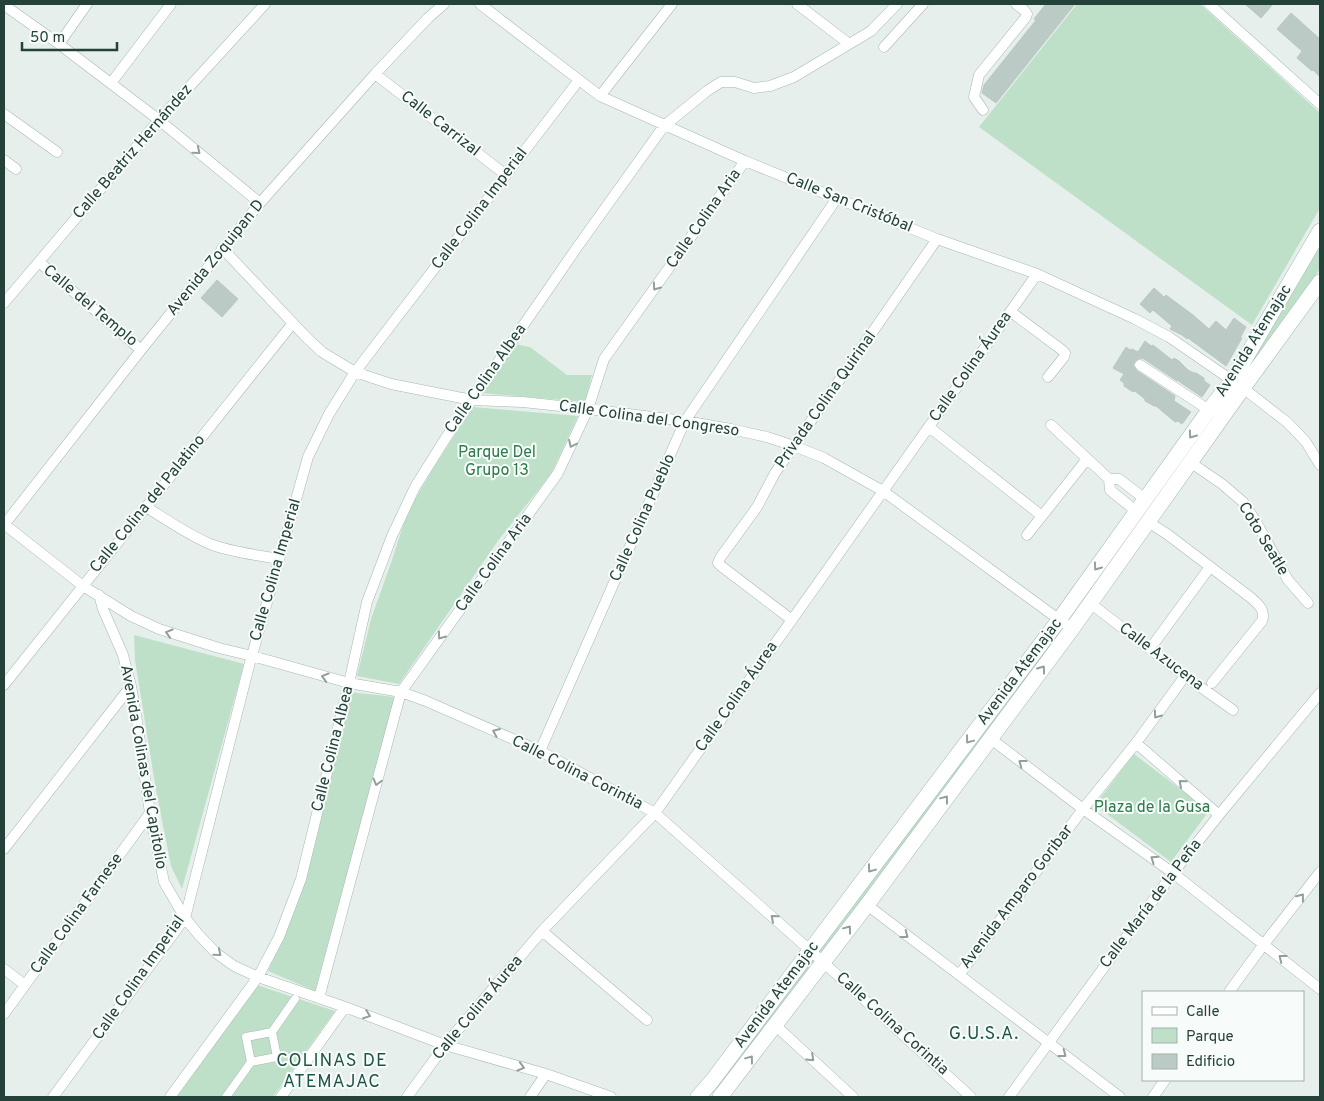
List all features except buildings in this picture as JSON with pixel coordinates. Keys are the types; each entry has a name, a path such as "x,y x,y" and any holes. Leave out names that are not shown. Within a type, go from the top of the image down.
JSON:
{"main road":[{"name":"Avenida Atemajac","path":"698,1097 1143,511 1190,462 1238,384 1320,231"},
{"name":"Avenida Atemajac","path":"725,1095 775,1025 1072,629 1090,603 1143,511 1209,410 1238,384 1320,282"}],"street":[{"path":"59,44 87,4"},
{"path":"111,83 171,4"},
{"name":"Calle Beatriz Hernández","path":"4,303 159,120 265,4"},
{"name":"Avenida Zoquipan D","path":"4,525 222,248 260,203 375,74 428,18 444,4"},
{"name":"Calle San Cristóbal","path":"480,4 600,96 745,161 937,238 1037,274 1135,319 1169,337 1278,414 1298,432 1320,465"},
{"path":"600,96 672,4"},
{"path":"797,4 848,44"},
{"name":"Calle Colina Albea","path":"170,1097 258,977 279,937 301,879 367,602 392,536 416,487 447,436 578,246 664,126 721,82 734,82 754,88 770,86 794,77 871,31 897,4"},
{"path":"884,47 924,4"},
{"path":"982,110 974,97 979,75 1026,17 1027,14 1024,10 1016,4"},
{"path":"1209,4 1320,104"},
{"path":"4,5 159,120 260,203"},
{"name":"Calle Carrizal","path":"375,74 506,175"},
{"name":"Calle Colina Imperial","path":"54,1097 185,918 278,559 308,457 329,414 356,372 579,80"},
{"path":"4,114 57,152"},
{"path":"4,160 16,169"},
{"name":"Calle Colina Aria","path":"319,998 401,692 558,473 588,409 604,359 745,161"},
{"name":"Calle Colina Pueblo","path":"540,751 685,422 837,198"},
{"name":"Privada Colina Quirinal","path":"792,620 720,566 718,562 757,507 775,473 937,238"},
{"name":"Calle Colina del Congreso","path":"222,248 322,352 356,372 391,384 472,400 523,402 685,422 731,429 767,437 794,446 824,458 884,491 1072,629"},
{"name":"Calle del Templo","path":"39,262 142,350"},
{"name":"Calle Colina Áurea","path":"407,1097 445,1046 542,931 654,813 1037,274"},
{"path":"1011,312 1065,353 1048,377"},
{"name":"Calle Colina del Palatino","path":"4,685 293,323"},
{"path":"1140,365 1209,410"},
{"path":"1051,425 1109,479 1119,479 1143,511 1167,534 1262,608 1264,616 1262,621 1212,683"},
{"path":"929,427 1042,516"},
{"path":"1027,535 1087,459"},
{"name":"Coto Seatle","path":"1190,462 1244,502 1288,580 1308,603"},
{"path":"1109,479 1110,490 1143,511"},
{"path":"146,507 182,530 211,544 278,559"},
{"name":"Calle Colina Corintia","path":"4,525 83,586 132,616 159,629 219,648 349,684 401,692 540,751 654,813 824,962 972,1097"},
{"path":"1155,642 1210,567"},
{"name":"Avenida Colinas del Capitolio","path":"99,595 102,609 123,655 136,715 150,813 164,882 185,918 216,953 234,966 258,977 345,1007 445,1046 546,1074 611,1097"},
{"name":"Calle Azucena","path":"1090,603 1233,710"},
{"name":"Avenida Amparo Goribar","path":"959,975 1083,809 1186,676"},
{"path":"4,849 130,686"},
{"name":"Calle María de la Peña","path":"1009,1097 1173,873 1320,693"},
{"path":"991,739 1083,809 1173,873 1320,989"},
{"path":"1136,743 1219,815"},
{"name":"Calle Colina Farnese","path":"4,1014 150,813"},
{"path":"1230,991 1320,872"},
{"path":"866,905 1120,1097"},
{"path":"542,931 647,1020"},
{"path":"4,969 25,985"},
{"path":"251,1062 246,1037 272,1032 295,999"},
{"path":"281,1097 345,1007"},
{"path":"775,1025 853,1097"},
{"path":"226,1097 251,1062 277,1057 272,1032"},
{"path":"530,1097 546,1074"},
{"path":"712,1081 725,1095"},
{"path":"1153,1097 1164,1081"}],"green space":[{"path":"1077,4 1200,4 1320,113 1320,208 1252,325 979,127"},
{"path":"1320,233 1320,269 1243,379 1236,380"},
{"name":"Parque Del Grupo 13","path":"515,344 530,347 567,375 592,375 585,402 481,393"},
{"name":"Parque Del Grupo 13","path":"473,407 578,416 551,474 500,538 399,684 357,676 371,619 407,513"},
{"path":"1056,634 1060,640 719,1088 713,1088"},
{"path":"134,635 244,664 182,889 171,866 156,790 135,660"},
{"path":"349,692 395,697 315,991 268,971 285,933"},
{"name":"Plaza de la Gusa","path":"1134,754 1209,811 1171,862 1095,805"},
{"path":"257,985 335,1011 273,1097 177,1097"}],"district":[{"name":"G.U.S.A.","path":"984,1034"},
{"name":"COLINAS DE ATEMAJAC","path":"332,1071"}]}
